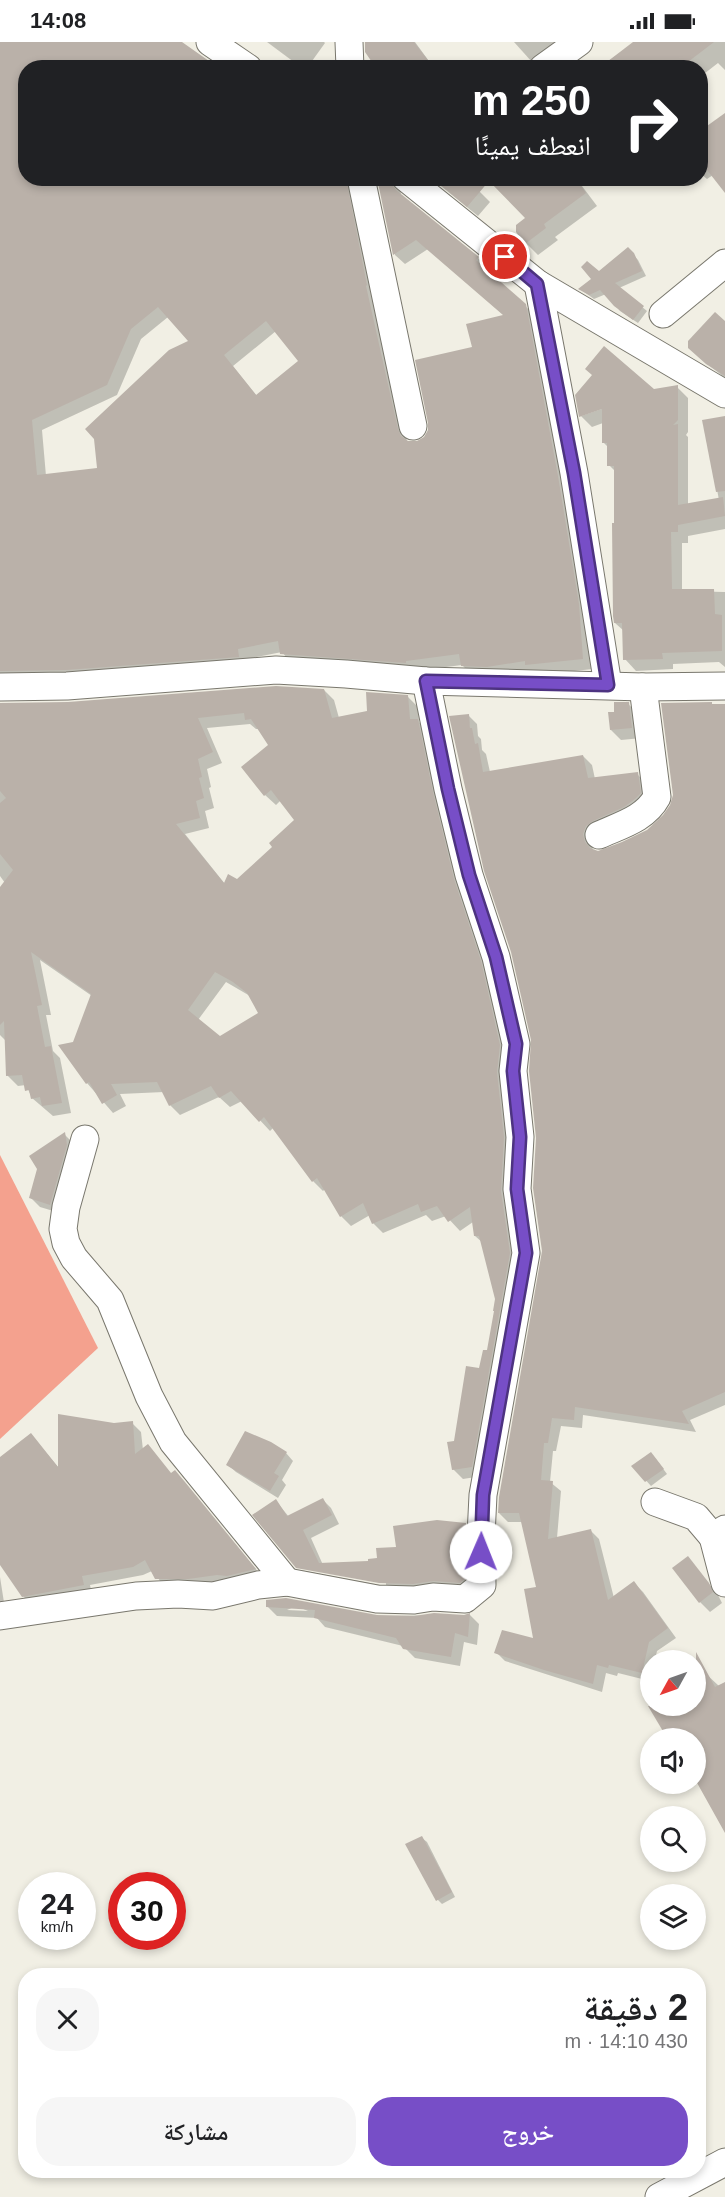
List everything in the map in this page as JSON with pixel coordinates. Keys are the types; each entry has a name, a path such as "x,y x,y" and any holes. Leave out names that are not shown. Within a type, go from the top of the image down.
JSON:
{"street":[{"path":"210,42 236,60"},
{"path":"349,42 350,60"},
{"path":"554,60 579,42"},
{"path":"364,186 412,426"},
{"path":"416,186 537,284 725,394"},
{"path":"663,315 725,263"},
{"path":"537,284 574,473 608,685"},
{"path":"0,687 67,686 276,670 426,681 643,687 725,686"},
{"path":"0,1616 136,1596 178,1594 213,1596 258,1585 287,1582 377,1599 414,1600 433,1597 465,1599 482,1585 483,1495 526,1253 517,1189 520,1137 513,1071 516,1044 496,957 469,875 448,789 426,681"},
{"path":"599,835 639,817 651,807 657,797 643,687"},
{"path":"85,1138 66,1207 63,1229 66,1243 74,1258 110,1300 149,1396 173,1442 287,1582"},
{"path":"655,1502 696,1517 719,1533 725,1583"},
{"path":"706,2172 725,2162"},
{"path":"659,2197 695,2178"}],"shaded area":[{"path":"0,1155 98,1348 0,1439"}],"building":[{"path":"0,42 182,42 208,60 18,60 18,186 348,186 366,286 398,429 401,436 408,441 417,441 424,437 428,430 415,360 472,347 466,324 503,315 416,240 393,255 379,186 393,186 479,257 476,260 526,304 579,604 583,659 525,665 525,661 487,667 461,666 459,654 406,661 406,663 280,654 278,641 238,649 239,657 66,670 0,671","holes":["158,307 188,341 169,350 85,429 94,439 97,468 37,475 32,420 107,385 131,329","266,321 298,361 256,395 224,355"]},
{"path":"365,42 414,42 428,60 370,60 365,52"},
{"path":"633,42 714,42 690,60 609,60"},
{"path":"725,113 725,193 708,171 708,125"},
{"path":"442,186 485,186 467,207"},
{"path":"494,186 581,186 586,193 544,224 546,228 525,244 516,232 516,225 525,218"},
{"path":"628,247 634,253 642,271 615,283 644,306 633,320 614,306 600,290 589,295 578,289 591,279 581,267 587,261 599,271"},
{"path":"715,312 725,321 725,376 706,364 688,348 688,341"},
{"path":"604,346 654,389 678,385 678,420 673,425 678,424 678,505 723,497 725,516 678,525 678,532 671,532 672,589 714,589 715,614 722,615 722,651 662,653 663,659 623,660 622,623 614,623 613,616 614,466 607,466 607,443 602,443 602,409 579,417 575,395 592,375 585,369"},
{"path":"725,416 725,491 716,492 702,420"},
{"path":"276,686 324,689 332,718 367,711 366,692 408,695 410,719 418,719 454,879 481,961 500,1045 497,1072 504,1137 501,1191 510,1253 472,1467 452,1470 447,1442 454,1441 466,1366 479,1368 483,1350 487,1350 494,1311 495,1299 479,1236 474,1236 470,1207 448,1222 437,1206 421,1212 418,1204 372,1224 363,1203 340,1217 317,1178 312,1182 264,1117 259,1122 231,1091 219,1098 211,1086 169,1106 157,1082 111,1084 117,1095 102,1104 89,1082 86,1084 58,1045 73,1042 91,994 31,952 42,1005 37,1006 45,1047 51,1046 62,1103 42,1106 40,1097 31,1099 29,1090 25,1091 22,1075 6,1076 4,1021 0,1025 0,887 13,870 0,854 0,803 6,798 0,791 0,703 68,702","holes":["244,713 245,720 251,719 268,745 241,767 264,796 271,790 294,820 269,843 272,847 237,879 228,874 224,883 176,824 200,818 196,801 204,798 199,778 202,777 198,759 213,752 198,718","215,972 247,993 258,1013 220,1036 188,1010"]},
{"path":"614,702 629,702 632,728 610,730 608,712 614,712"},
{"path":"661,703 725,704 725,1392 682,1411 689,1424 575,1407 574,1420 552,1418 548,1443 544,1443 541,1480 553,1481 548,1539 591,1529 608,1600 634,1581 668,1628 649,1642 647,1650 640,1650 640,1673 609,1665 608,1668 597,1665 593,1684 494,1653 502,1630 533,1638 524,1589 536,1587 519,1513 498,1513 542,1251 533,1188 536,1138 529,1071 531,1040 511,952 484,871 449,716 469,714 470,728 472,728 475,744 478,743 483,772 583,755 588,778 638,772 641,793 624,807 586,826 583,834 585,842 590,848 598,851 647,830 670,805 673,795"},
{"path":"65,1132 67,1145 50,1205 29,1198 37,1169 29,1156"},
{"path":"58,1414 114,1423 133,1421 135,1454 148,1444 171,1473 175,1470 256,1569 227,1576 155,1579 145,1560 133,1567 82,1576 84,1585 22,1597 0,1565 0,1457 31,1433 58,1467"},
{"path":"245,1431 287,1452 274,1473 279,1476 270,1491 226,1465"},
{"path":"651,1452 664,1469 645,1482 631,1466"},
{"path":"323,1498 332,1515 303,1530 319,1563 368,1561 368,1559 377,1558 376,1548 396,1547 393,1526 437,1520 466,1523 466,1578 460,1583 434,1581 413,1584 379,1583 296,1568 252,1515 276,1499 287,1516"},
{"path":"688,1556 709,1583 713,1592 699,1603 672,1568"},
{"path":"286,1598 377,1615 414,1616 434,1613 464,1615 470,1613 468,1637 455,1633 451,1657 403,1649 396,1638 314,1618 315,1610 266,1607 266,1600"},
{"path":"706,1670 715,1687 725,1682 725,1833 703,1794 706,1794 706,1728 661,1728 654,1716 706,1716"},
{"path":"422,1836 452,1892 436,1901 405,1844"}],"route":[{"path":"481,1552 483,1495 526,1253 517,1189 520,1137 513,1071 516,1044 496,957 469,875 448,789 426,681 608,685 574,473 537,284 505,257"}]}
